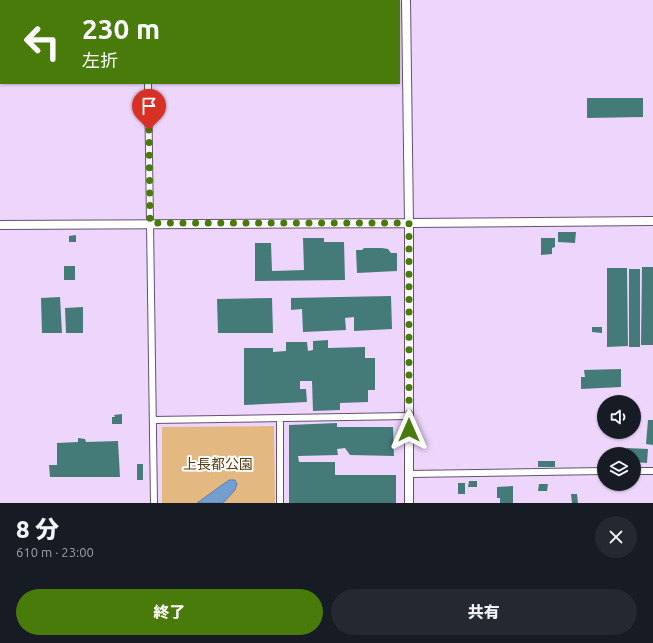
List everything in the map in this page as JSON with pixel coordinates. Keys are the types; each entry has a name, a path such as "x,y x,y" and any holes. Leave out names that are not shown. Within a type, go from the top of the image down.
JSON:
{"street":[{"path":"406,0 409,223 409,503"},
{"path":"148,84 154,503"},
{"path":"0,225 653,220"},
{"path":"153,420 409,416"},
{"path":"280,418 280,503"},
{"path":"641,471 653,471"},
{"path":"409,474 597,472"}],"green space":[{"name":"上長都公園","path":"274,426 275,503 162,503 162,427"}],"water":[{"path":"229,480 235,480 237,484 235,490 223,503 197,503"}],"building":[{"path":"587,98 643,98 643,117 587,118"},
{"path":"558,232 576,232 575,243 558,242"},
{"path":"76,235 76,242 69,242 69,236"},
{"path":"303,238 324,238 324,242 344,242 345,280 255,281 255,243 271,243 272,271 304,270"},
{"path":"541,238 555,238 555,247 552,248 552,254 541,255"},
{"path":"364,248 382,248 388,249 391,253 397,253 397,271 357,273 356,250 362,250"},
{"path":"64,266 75,266 75,280 64,280"},
{"path":"642,267 653,267 653,345 641,345"},
{"path":"607,268 627,268 628,346 607,347"},
{"path":"629,269 640,269 640,347 629,347"},
{"path":"391,296 392,329 354,331 354,317 345,318 346,330 303,332 302,309 291,310 291,298"},
{"path":"60,297 62,333 42,333 41,298"},
{"path":"272,298 273,333 218,333 217,299"},
{"path":"83,307 83,333 66,333 65,308"},
{"path":"592,327 602,327 602,333 592,332"},
{"path":"328,340 328,348 365,347 365,358 375,358 375,390 368,390 368,402 340,403 340,410 313,411 312,381 300,381 300,389 306,389 307,402 244,405 244,348 273,348 273,352 286,351 286,342 307,342 308,351 313,350 313,341"},
{"path":"621,369 621,387 581,389 581,377 585,377 584,370"},
{"path":"122,414 122,424 112,424 112,417 115,417 114,415"},
{"path":"648,420 653,420 653,445 646,444"},
{"path":"337,423 337,427 393,427 394,456 350,455 345,448 337,449 338,455 298,456 299,462 335,462 335,475 396,475 396,503 289,503 289,425"},
{"path":"78,438 85,439 86,442 118,441 120,477 50,477 49,465 57,465 57,443 78,442"},
{"path":"641,449 648,449 647,463 641,463"},
{"path":"538,461 555,461 555,467 538,467"},
{"path":"137,464 143,464 143,480 137,480"},
{"path":"469,481 477,481 477,487 468,487"},
{"path":"458,483 465,483 465,494 458,494"},
{"path":"539,484 548,484 547,491 538,491"},
{"path":"513,486 513,503 500,503 500,498 497,498 497,487"},
{"path":"571,494 577,494 578,503 572,503"}],"route":[{"path":"149,130 150,223 409,223 409,430"}]}
